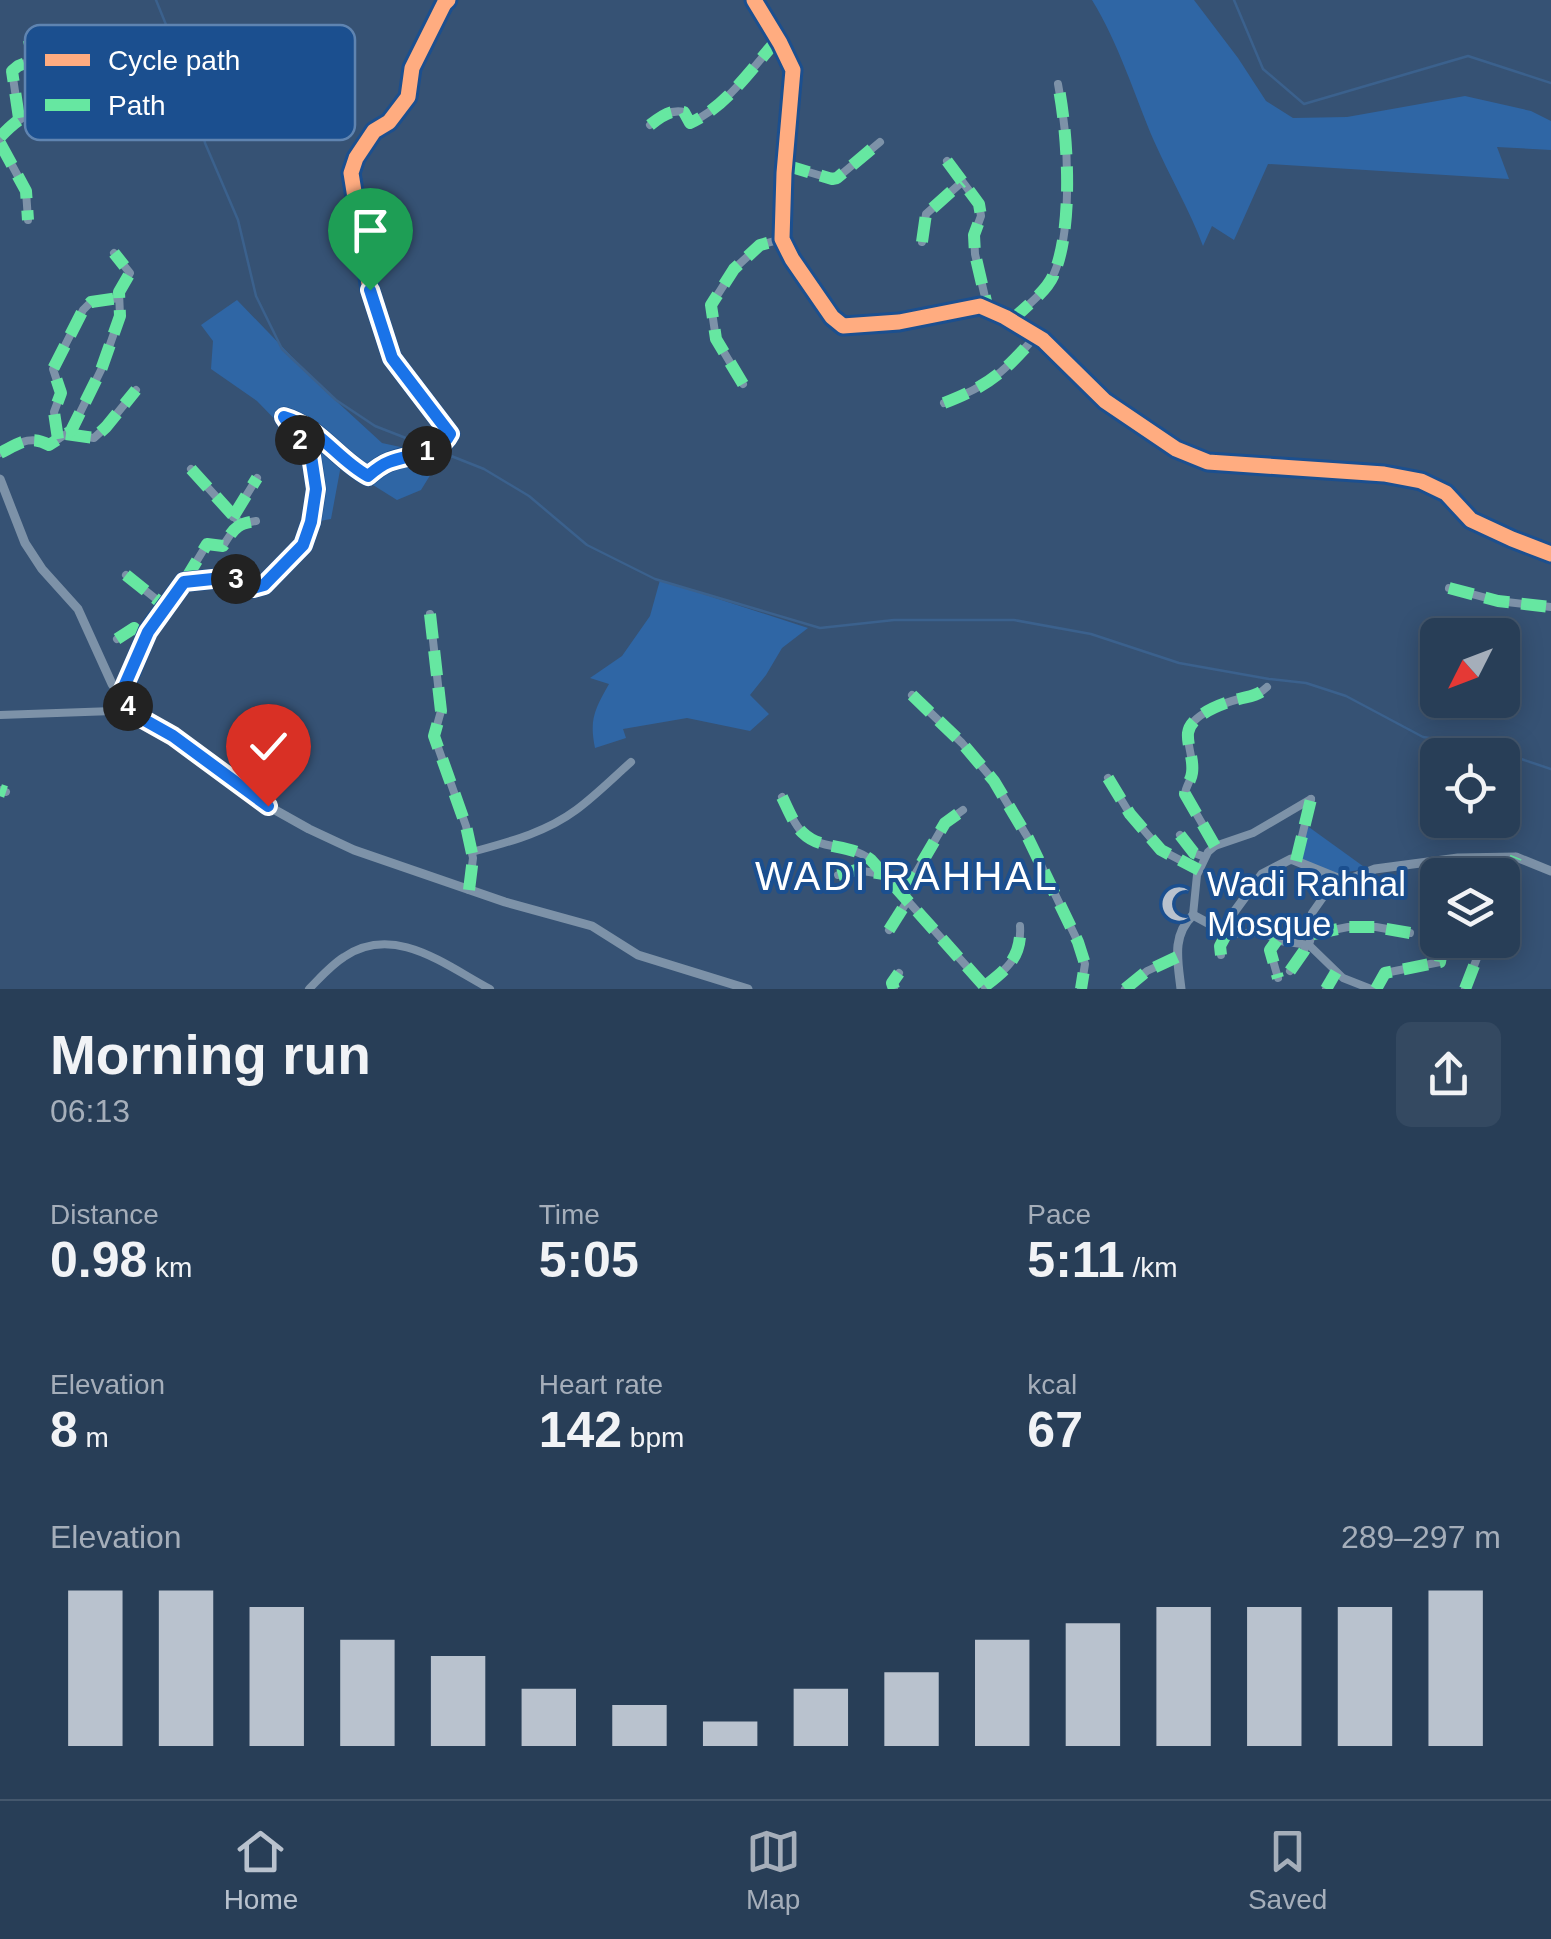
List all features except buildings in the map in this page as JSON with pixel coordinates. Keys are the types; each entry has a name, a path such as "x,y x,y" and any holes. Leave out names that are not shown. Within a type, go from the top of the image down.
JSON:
{"street":[{"path":"184,582 232,577 253,588 264,585 303,545 316,489 311,456 284,417 296,420 325,440 368,476 382,464 434,449 446,442 450,434 392,358 370,290 352,173 356,158 374,131 388,122 408,98 412,68 448,0"},
{"path":"754,0 793,70 782,239 832,318 843,326 899,322 980,306 1036,336 1106,401 1176,449 1208,462 1384,474 1421,481 1446,493 1471,520 1551,554"},
{"path":"650,125 676,111 684,112 690,123 705,116 778,39"},
{"path":"19,118 12,71 25,63"},
{"path":"1012,321 1052,280 1058,262 1067,174 1064,111 1058,84"},
{"path":"25,115 0,140 26,191 28,220"},
{"path":"785,166 838,178 880,142"},
{"path":"947,161 979,204 981,216 974,235 974,254 988,310"},
{"path":"922,242 926,214 962,182"},
{"path":"742,384 716,339 711,304 734,268 760,245 782,239"},
{"path":"0,453 28,438 49,445 71,430 101,370 120,316 119,292 130,273 114,253"},
{"path":"62,436 54,412 61,394 53,369 83,310 91,302 119,298"},
{"path":"944,403 978,390 1008,368 1036,336"},
{"path":"62,436 94,438 136,390"},
{"path":"190,470 236,520 256,521"},
{"path":"120,696 144,642 166,606 207,544 222,546 258,478"},
{"path":"0,479 26,543 42,569 78,610 112,684 132,713"},
{"path":"126,575 166,606"},
{"path":"1449,588 1551,607"},
{"path":"430,614 440,711 434,736 472,852 468,890"},
{"path":"117,639 134,628 144,642"},
{"path":"1215,846 1185,794 1192,777 1188,732 1194,720 1267,687"},
{"path":"912,695 962,743 994,781 1028,838 1078,942 1084,964 1082,989"},
{"path":"0,715 132,713 173,736 268,806 309,830 468,890 592,926 638,955 748,989"},
{"path":"472,852 518,840 576,810 631,762"},
{"path":"1108,778 1130,814 1160,850 1199,870"},
{"path":"782,798 801,832 819,845 861,852 986,987 1008,968 1018,950 1020,926"},
{"path":"1180,989 1176,948 1184,924 1192,916 1199,870 1208,852 1253,833 1311,799 1296,861"},
{"path":"890,930 945,823 963,810"},
{"path":"1180,835 1194,852 1205,857"},
{"path":"1290,971 1313,934 1312,913 1324,896 1345,881 1375,869 1458,858 1516,857 1551,871"},
{"path":"1221,954 1222,930 1262,874 1291,859 1345,881"},
{"path":"838,876 856,870 884,874"},
{"path":"1192,916 1222,930 1262,932 1277,940 1308,945 1343,978 1373,989 1385,974 1440,962 1441,958"},
{"path":"1313,934 1348,927 1410,933"},
{"path":"1277,940 1270,950 1278,978"},
{"path":"309,989 353,951 379,943 420,952 490,989"},
{"path":"1124,989 1147,971 1177,957"},
{"path":"1464,989 1477,958"},
{"path":"1326,989 1336,972"},
{"path":"894,989 892,983 899,973"}],"shaded area":[{"path":"1092,0 1194,0 1266,101 1293,118 1347,117 1465,96 1531,111 1551,121 1551,150 1497,147 1509,179 1268,164 1234,240 1212,226 1203,246"},
{"path":"237,300 382,443 442,456 421,490 397,500 341,465 331,519 314,522 312,480 293,438 257,401 211,369 213,341 201,325"},
{"path":"660,580 808,628 782,648 750,695 769,714 750,731 687,718 623,729 626,738 595,748 594,714 609,684 590,678 622,656 650,616"},
{"path":"1306,825 1367,869 1333,874 1296,857"}],"waterway":[{"path":"156,0 166,25"},
{"path":"1234,0 1263,69 1304,104 1468,56 1551,83"},
{"path":"204,140 238,220 256,296 282,349 336,400 375,426 429,447"},
{"path":"436,450 484,469 529,496 587,545 655,579 820,628 894,620 1014,620 1091,634 1179,663 1306,683 1346,696 1423,737 1482,746 1551,769"}],"marked path":[{"path":"650,125 674,112 684,112 690,123 703,116 738,86 778,39"},
{"path":"19,118 12,71 25,63"},
{"path":"1011,321 1045,288 1060,257 1067,181 1058,84"},
{"path":"0,137 25,117"},
{"path":"785,165 837,178 880,142"},
{"path":"0,143 26,191 28,220"},
{"path":"947,161 979,204 975,254 988,310"},
{"path":"922,242 926,214 962,182"},
{"path":"743,384 716,339 711,305 734,269 760,245 782,239"},
{"path":"0,453 30,440 49,445 71,431 101,370 120,316 119,292 130,273 114,253"},
{"path":"58,439 54,412 61,393 53,369 83,310 91,302 119,298"},
{"path":"944,403 995,377 1036,336"},
{"path":"66,434 94,438 136,390"},
{"path":"191,469 240,523"},
{"path":"233,517 257,478"},
{"path":"184,582 207,544 223,546 236,528 256,521"},
{"path":"126,575 166,607"},
{"path":"1449,588 1498,601 1551,607"},
{"path":"430,614 441,711 434,736 466,826 473,858 469,890"},
{"path":"117,639 134,628 144,641"},
{"path":"1215,846 1185,794 1192,773 1188,733 1208,711 1267,687"},
{"path":"912,695 962,743 994,781 1028,838 1078,942 1085,964 1081,989"},
{"path":"1108,778 1130,814 1161,850 1199,870"},
{"path":"0,790 6,792"},
{"path":"782,797 797,826 810,839 871,860 987,989"},
{"path":"1296,861 1311,799"},
{"path":"903,895 945,823 963,810"},
{"path":"1180,835 1194,853 1205,857"},
{"path":"838,875 856,870 884,874"},
{"path":"889,930 908,900"},
{"path":"985,986 1012,961 1020,926"},
{"path":"1313,934 1348,927 1410,933"},
{"path":"1221,955 1220,946 1227,933"},
{"path":"1277,940 1270,950 1278,978"},
{"path":"1290,971 1306,945"},
{"path":"1125,989 1147,971 1177,957"},
{"path":"1376,989 1385,973 1440,962 1441,958"},
{"path":"1465,989 1477,958"},
{"path":"1326,989 1336,972"},
{"path":"894,989 892,983 899,973"}],"cycle path":[{"path":"121,696 148,631 184,582 232,577 253,588 264,585 303,545 316,489 311,456 284,417 308,428 368,476 386,463 439,446 450,434 392,358 370,290 351,173 374,131 389,122 408,97 412,68 448,0"},
{"path":"754,0 793,70 782,239 832,317 843,326 899,322 980,306 1043,340 1105,401 1176,449 1208,462 1384,474 1421,481 1446,493 1471,520 1551,554"}],"place":[{"name":"Wadi Rahhal Mosque","path":"1179,904"}],"district":[{"name":"WADI RAHHAL","path":"907,876"}],"route":[{"path":"268,806 173,736 132,713 120,696 148,632 184,582 232,577 253,588 264,585 303,545 316,489 311,456 284,417 296,420 325,440 368,476 382,464 446,442 450,434 392,358 370,290"}]}
